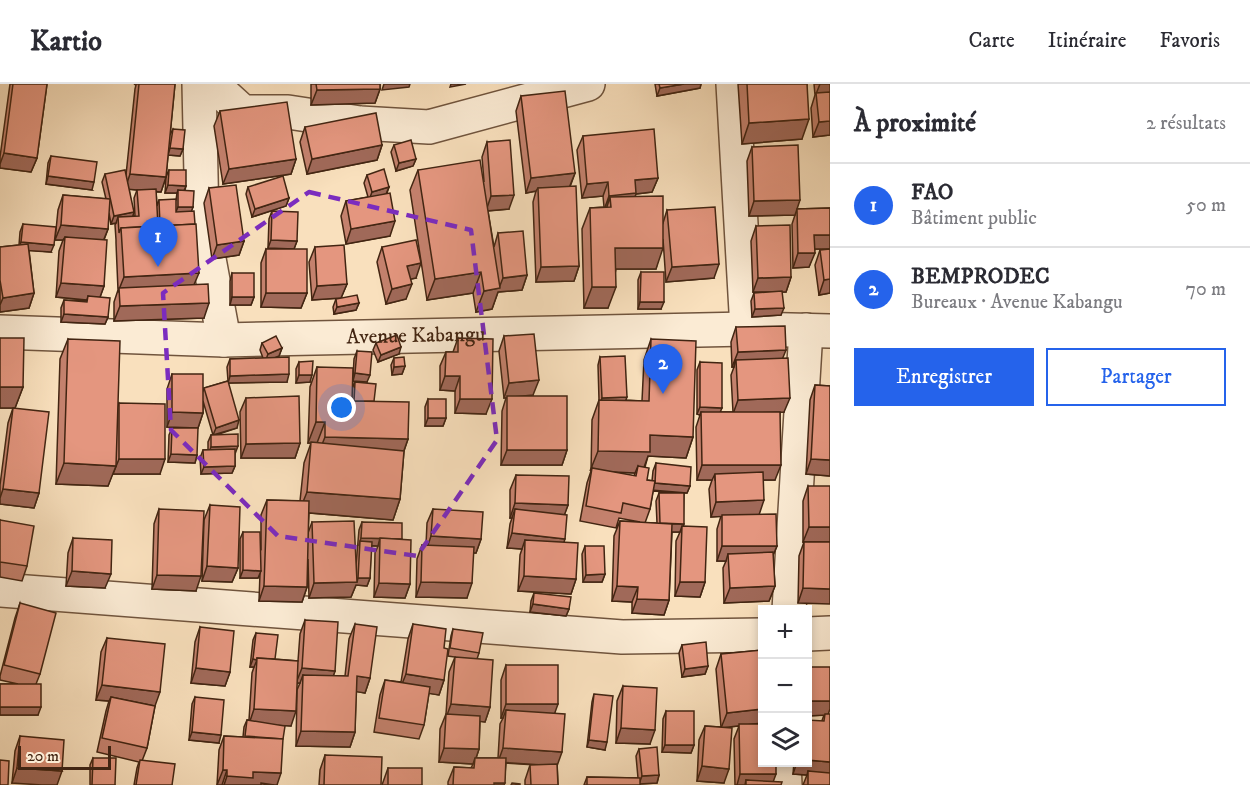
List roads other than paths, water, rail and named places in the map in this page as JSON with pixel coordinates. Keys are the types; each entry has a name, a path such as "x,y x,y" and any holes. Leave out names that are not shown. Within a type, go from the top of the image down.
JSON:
{"street":[{"path":"224,340 202,221 201,84 221,92 243,112 288,112 360,123 429,127 588,84"},
{"path":"733,84 747,329"},
{"name":"Avenue Kabangu","path":"0,332 224,340 747,329 818,330"},
{"path":"789,605 818,330"},
{"path":"0,590 622,637 758,634"},
{"path":"812,634 830,633"},
{"path":"784,767 785,785"}],"place":[{"name":"FAO","path":"158,267"},
{"name":"BEMPRODEC","path":"663,394"}]}
